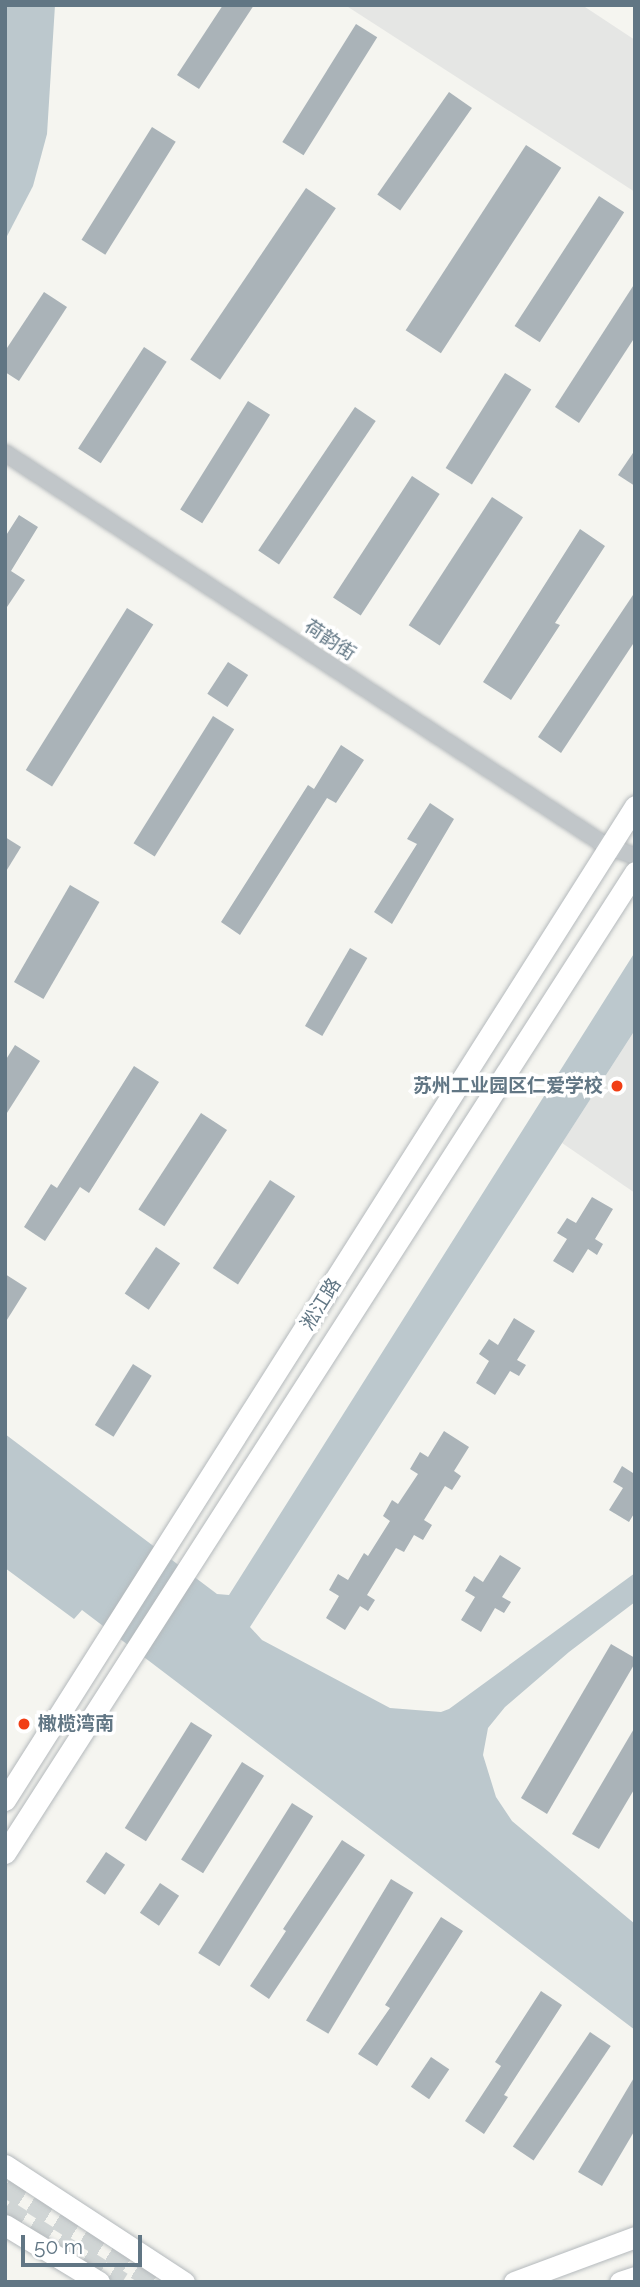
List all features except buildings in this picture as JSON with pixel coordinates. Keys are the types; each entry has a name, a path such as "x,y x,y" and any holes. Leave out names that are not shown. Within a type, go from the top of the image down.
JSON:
{"main road":[{"name":"淞江路","path":"5,1800 635,806"},
{"name":"淞江路","path":"5,1853 635,872"},
{"path":"5,2165 184,2282"},
{"path":"5,2225 99,2282"},
{"path":"514,2282 635,2237"},
{"path":"620,2282 635,2277"}],"street":[{"name":"荷韵街","path":"5,453 608,847 635,856"}],"shaded area":[{"path":"5,5 55,5 47,134 33,186 5,240"},
{"path":"345,5 582,5 635,40 635,192"},
{"path":"635,952 635,1030 250,1627 262,1640 390,1708 441,1712 449,1709 635,1573 635,1602 569,1652 505,1707 488,1728 483,1755 496,1797 512,1821 635,1924 635,2030 82,1610 74,1619 5,1568 5,1434 217,1594 229,1595"},
{"name":"苏州工业园区仁爱学校","path":"635,1030 635,1193 562,1143"}],"tunnel":[{"path":"5,2186 158,2282"},
{"path":"5,2209 122,2282"}],"place":[{"name":"苏州工业园区仁爱学校","path":"617,1086"},
{"name":"橄榄湾南","path":"24,1724"}]}
